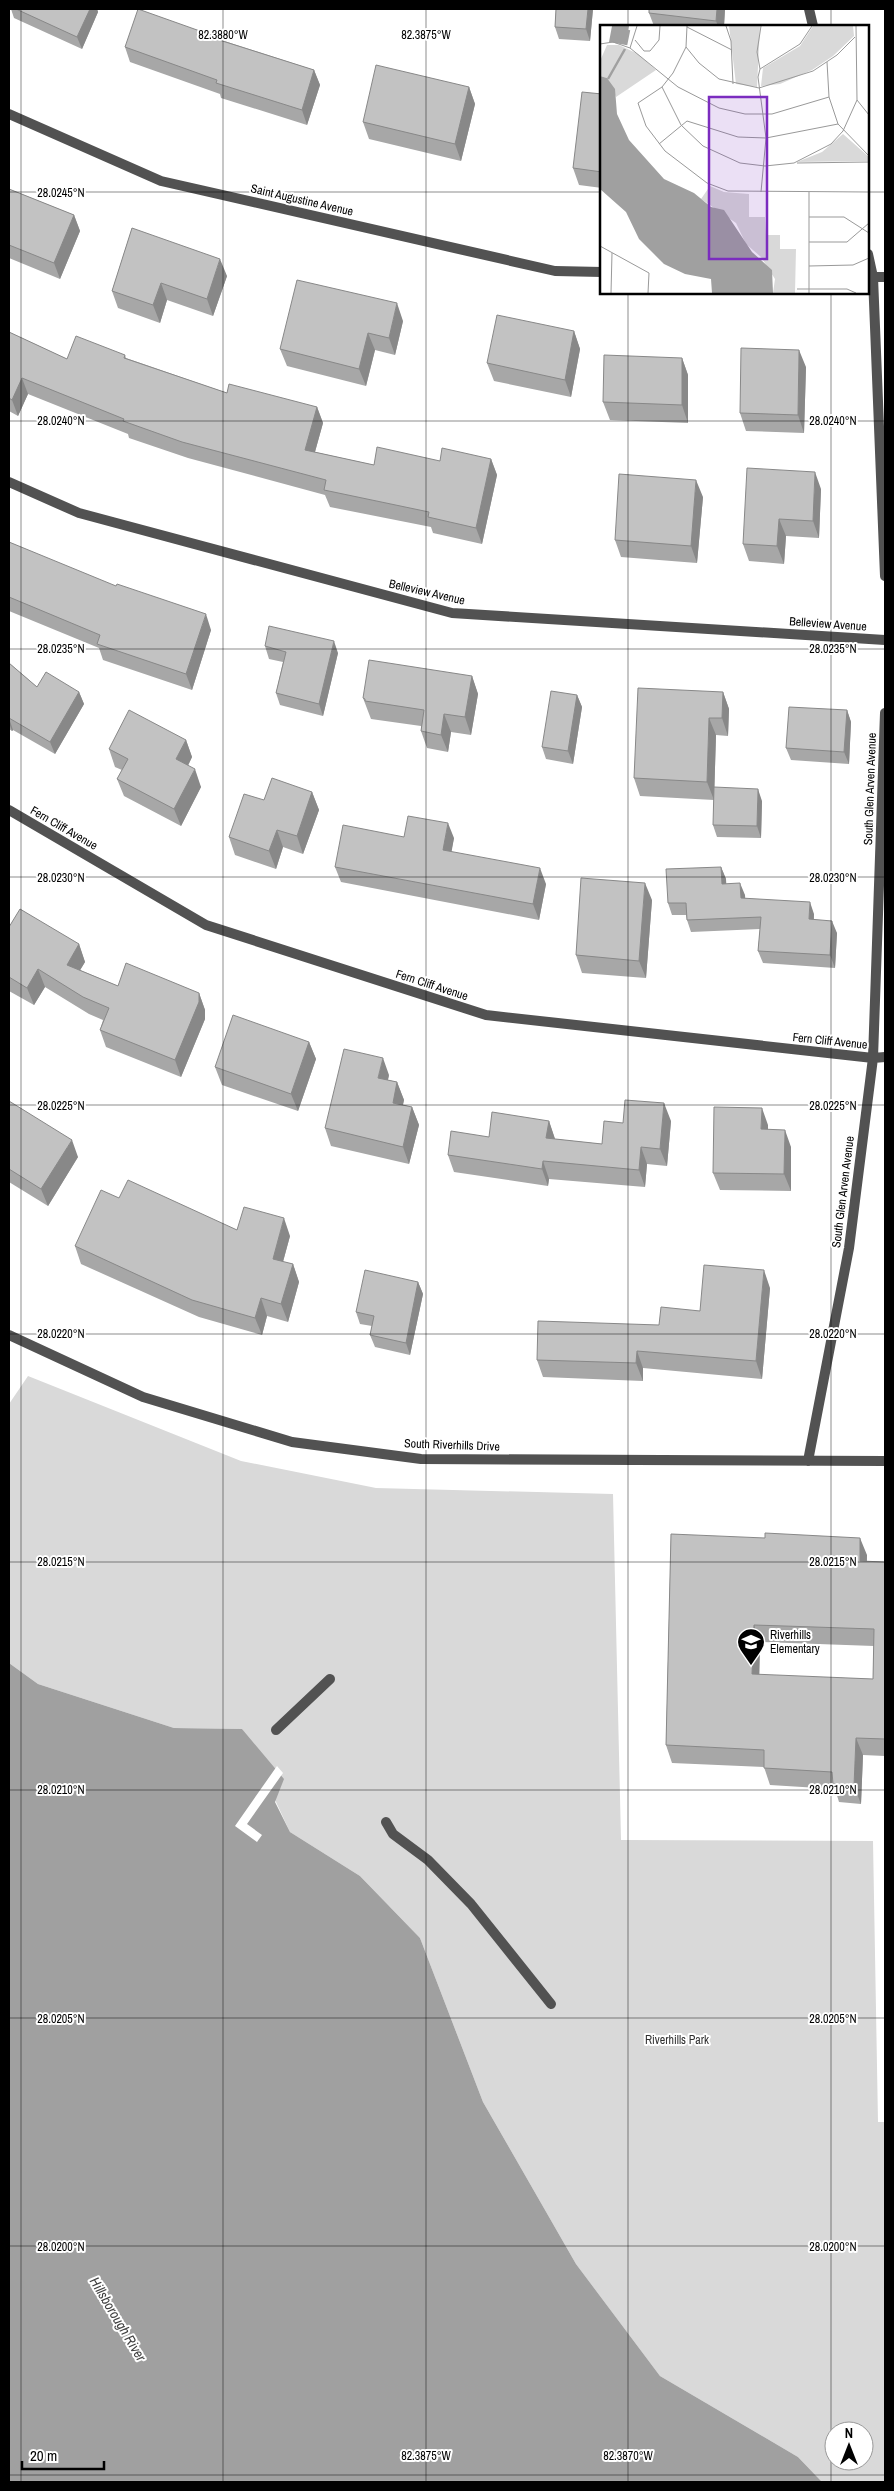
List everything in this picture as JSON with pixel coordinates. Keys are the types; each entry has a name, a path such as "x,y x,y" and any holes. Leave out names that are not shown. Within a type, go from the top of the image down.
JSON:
{"street":[{"path":"809,9 813,25"},
{"name":"Saint Augustine Avenue","path":"9,114 161,181 555,272 600,272"},
{"path":"869,262 885,576"},
{"path":"871,277 885,277"},
{"name":"Belleview Avenue","path":"9,482 79,513 452,613 885,640"},
{"name":"South Glen Arven Avenue","path":"808,1461 848,1248 873,1058 885,713"},
{"name":"Fern Cliff Avenue","path":"9,810 206,925 486,1015 873,1058 885,1056"},
{"name":"South Riverhills Drive","path":"9,1335 142,1397 292,1442 421,1459 885,1460"},
{"path":"276,1730 330,1679"},
{"path":"386,1822 393,1834 428,1860 472,1904 551,2004"}],"green space":[{"name":"Riverhills Park","path":"28,1376 241,1461 376,1488 613,1494 621,1840 873,1841 878,2122 885,2122 885,2482 822,2482 798,2457 660,2376 576,2264 483,2102 420,1938 360,1876 290,1832 242,1729 174,1728 38,1684 9,1663 9,1404"}],"water":[{"name":"Hillsborough River","path":"9,1663 38,1684 174,1728 242,1729 284,1779 275,1802 290,1832 360,1876 420,1938 483,2102 576,2264 660,2376 798,2457 822,2482 9,2482"}],"pier":[{"path":"277,1766 283,1773 247,1824 262,1835 257,1842 235,1826"}],"building":[{"path":"16,9 90,9 77,37"},
{"path":"138,9 214,36 213,38 314,70 302,110 216,83 217,80 125,47"},
{"path":"556,9 588,9 586,29 555,27"},
{"path":"649,9 717,9 716,21 649,13"},
{"path":"376,65 469,87 455,144 363,122"},
{"path":"582,92 600,94 600,172 573,168"},
{"path":"9,189 74,215 54,263 9,245"},
{"path":"132,228 220,259 207,299 161,283 153,305 112,291"},
{"path":"297,280 397,303 389,338 368,333 359,369 280,349"},
{"path":"497,315 574,331 565,380 487,363"},
{"path":"9,332 67,359 76,336 125,355 124,358 227,393 229,384 317,407 305,450 374,465 377,447 440,461 442,448 491,459 476,528 428,517 429,512 324,490 326,480 182,442 123,421 124,419 22,378 12,400 9,398"},
{"path":"741,348 799,350 798,415 740,413"},
{"path":"604,355 682,358 682,405 603,402"},
{"path":"747,468 815,472 813,521 779,519 777,546 743,544"},
{"path":"619,474 696,480 691,546 615,540"},
{"path":"9,542 116,586 117,584 206,614 186,674 97,644 100,635 9,597"},
{"path":"269,626 334,641 319,704 276,693 286,652 265,646"},
{"path":"369,660 472,676 465,717 444,714 441,735 421,731 424,710 365,701 363,698"},
{"path":"9,663 37,687 46,672 79,692 50,742 9,718"},
{"path":"638,688 723,692 722,718 709,718 707,782 634,778"},
{"path":"551,691 577,695 568,751 542,747"},
{"path":"789,707 847,710 844,752 786,748"},
{"path":"129,710 186,740 176,759 195,769 174,809 117,779 128,759 109,749"},
{"path":"272,778 312,792 297,836 277,830 269,851 229,837 244,794 264,800"},
{"path":"714,787 758,789 757,826 713,825"},
{"path":"408,816 448,823 443,850 540,868 533,904 335,867 343,825 404,837"},
{"path":"721,867 722,884 740,883 741,898 810,902 809,919 832,921 830,955 758,951 761,917 687,920 686,903 668,903 666,869"},
{"path":"581,878 645,883 639,961 576,955"},
{"path":"20,909 79,944 67,965 118,986 126,963 199,993 199,1002 175,1060 100,1030 109,1008 83,997 38,969 27,988 9,977 9,927"},
{"path":"233,1015 309,1042 291,1094 215,1067"},
{"path":"344,1049 383,1058 378,1078 397,1082 393,1103 412,1107 403,1147 325,1128"},
{"path":"625,1100 664,1103 660,1149 641,1147 639,1170 543,1161 542,1169 448,1155 451,1131 489,1137 492,1112 549,1121 546,1138 602,1144 604,1121 623,1123"},
{"path":"9,1101 72,1140 41,1189 9,1169"},
{"path":"714,1107 762,1108 761,1129 785,1130 784,1174 713,1173"},
{"path":"128,1180 237,1230 244,1207 284,1218 273,1259 293,1264 281,1304 261,1298 255,1318 192,1300 75,1246 101,1190 119,1198"},
{"path":"704,1265 764,1270 756,1361 637,1351 636,1363 537,1360 538,1321 659,1325 661,1307 700,1311"},
{"path":"365,1270 418,1282 406,1343 370,1335 374,1316 356,1312"},
{"path":"765,1533 860,1538 860,1561 885,1562 885,1739 856,1738 854,1786 833,1784 832,1772 764,1768 764,1750 666,1745 671,1534 765,1538","holes":["754,1625 874,1629 873,1679 752,1674"]}],"place":[{"name":"Riverhills Elementary","path":"751,1666"}]}
